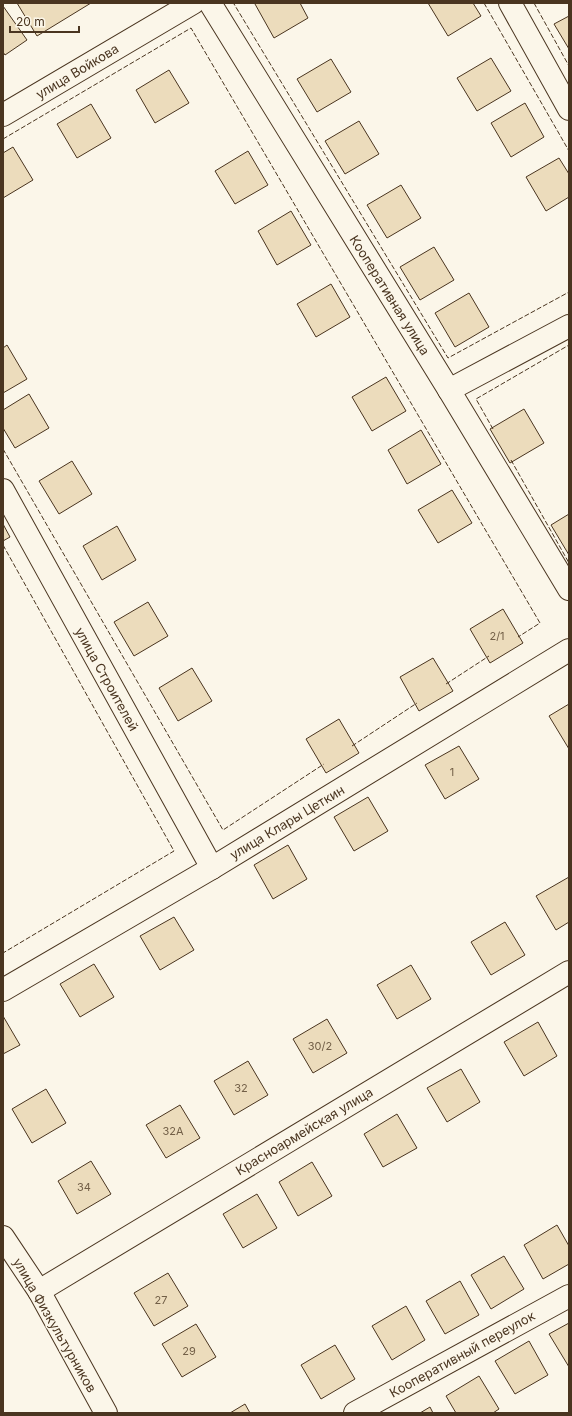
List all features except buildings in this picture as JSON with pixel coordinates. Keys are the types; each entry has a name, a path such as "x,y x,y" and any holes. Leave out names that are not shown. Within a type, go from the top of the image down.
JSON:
{"street":[{"name":"улица Войкова","path":"3,115 193,3"},
{"name":"Кооперативная улица","path":"210,3 449,390 569,589"},
{"path":"510,3 569,109"},
{"path":"449,390 569,326"},
{"name":"улица Строителей","path":"3,490 212,868"},
{"name":"улица Клары Цеткин","path":"3,990 212,868 569,650"},
{"name":"Красноармейская улица","path":"38,1291 569,972"},
{"name":"улица Физкультурников","path":"3,1237 38,1291 106,1413"},
{"name":"Кооперативный переулок","path":"355,1413 569,1296"}],"fence":[{"path":"237,3 234,4 448,358 569,292"},
{"path":"484,3 569,151"},
{"path":"534,3 569,66"},
{"path":"3,139 191,28 540,623 518,637"},
{"path":"493,429 476,399 569,345"},
{"path":"3,449 223,830 324,764"},
{"path":"511,460 569,563"},
{"path":"3,545 174,851 3,953"},
{"path":"446,684 489,656"},
{"path":"352,746 417,703"}]}
